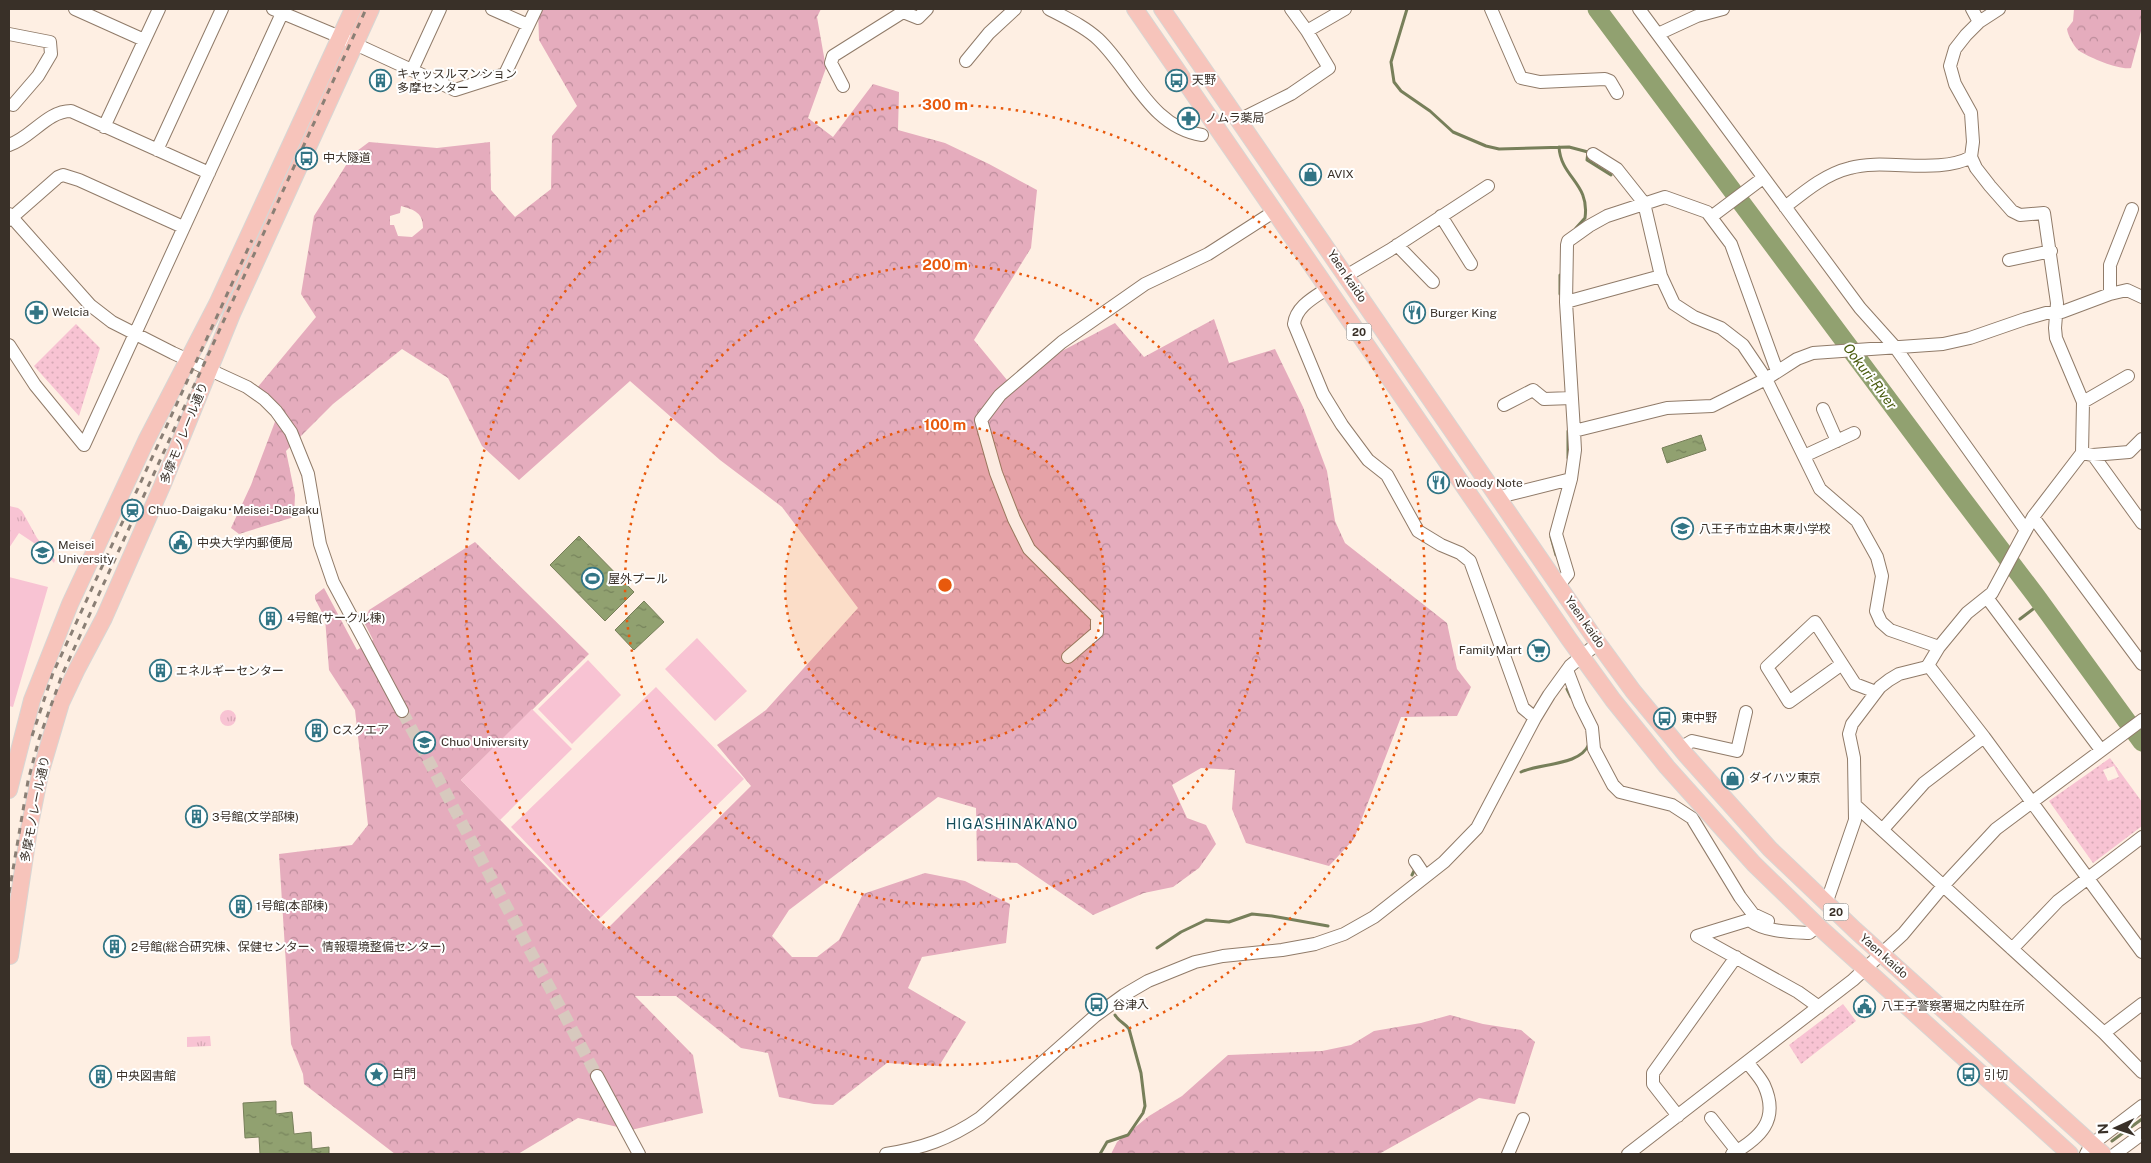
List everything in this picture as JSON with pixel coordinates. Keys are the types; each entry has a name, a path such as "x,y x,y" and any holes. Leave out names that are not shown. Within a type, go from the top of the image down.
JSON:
{"main road":[{"name":"多摩モノレール通り","path":"10,956 29,829 40,774 62,703 76,669 104,618 162,486 232,314 348,40 353,9"},
{"name":"多摩モノレール通り","path":"9,790 32,700 70,604 137,459 217,304 348,40 371,9"},
{"name":"Yaen kaido","path":"1135,9 1581,656 1619,707 1716,823 1786,896 2070,1154"},
{"name":"Yaen kaido","path":"1162,9 1633,691 1758,837 1826,904 2093,1151"},
{"path":"1219,129 1239,120"},
{"path":"1328,288 1346,276"},
{"path":"1351,320 1348,311 1349,305 1355,299 1363,301"}],"street":[{"path":"75,9 144,40"},
{"path":"104,127 159,9"},
{"path":"157,150 222,9"},
{"path":"412,70 440,9"},
{"path":"492,9 528,25"},
{"path":"9,345 35,385 84,445 209,173 280,10 455,90 505,74 536,9"},
{"path":"843,86 831,63 833,56 903,12 918,18 928,9"},
{"path":"966,61 989,33 1015,9"},
{"path":"1049,9 1088,30 1099,40 1150,106 1166,120 1193,134 1202,135"},
{"path":"1239,120 1291,94 1329,68 1307,31 1291,9"},
{"path":"1307,31 1345,9"},
{"path":"1491,9 1521,78 1540,82 1605,79 1610,81 1617,93"},
{"path":"1639,9 1761,179 1785,207 1860,308 1892,347 2024,531"},
{"path":"1658,34 1697,16 1723,9"},
{"path":"1972,9 1979,22"},
{"path":"1998,9 1979,22 1955,49 1950,66 1955,84 1970,113 1973,142 1971,157 1976,168 2012,211 2020,215 2044,213 2051,251 2057,304 2055,328 2059,347 2083,402 2087,454 2142,523"},
{"path":"9,34 50,42 51,54 38,76 13,104"},
{"path":"9,145 23,139 53,116 64,111 71,111 209,173"},
{"path":"1593,154 1617,169 1644,204 1661,276 1674,304 1694,317 1721,328 1743,346 1766,379 1820,489 1857,520 1871,544 1882,576 1876,611 1882,622 1890,630 1939,647"},
{"path":"1785,207 1810,187 1849,168 1870,165 1913,166 1946,164 1971,157"},
{"path":"183,227 79,180 63,175 58,177 10,217 90,305 112,322 135,335 256,392 276,412 291,432 308,474 320,544 333,582 402,711"},
{"path":"1713,216 1761,179"},
{"path":"1346,276 1488,186"},
{"path":"1559,585 1568,574 1558,546 1556,534 1571,480 1575,450 1566,302 1566,250 1568,241 1607,216 1665,197 1707,212 1713,216 1731,244 1777,371"},
{"path":"2110,294 2110,265 2132,208"},
{"path":"1068,657 1097,632 1096,616 1029,549 1014,519 996,473 981,420 1000,394 1062,342 1145,284 1208,254 1274,211"},
{"path":"1441,216 1471,264"},
{"path":"1397,245 1433,282"},
{"path":"2009,260 2051,251"},
{"path":"1566,302 1661,276"},
{"path":"1328,288 1300,308 1295,316 1294,324 1323,394 1342,425 1368,460 1387,475 1418,531 1441,545 1460,553 1470,561 1523,708 1535,718"},
{"path":"1574,431 1667,408 1712,406 1766,379 1798,358 1817,353 1956,342 2025,319 2062,312 2110,294 2127,290 2142,297"},
{"path":"2083,402 2128,376"},
{"path":"1504,405 1533,390 1544,399 1572,398"},
{"path":"1822,409 1837,440"},
{"path":"1804,456 1854,432"},
{"path":"1826,904 1849,842 1855,820 1854,758 1849,734 1852,724 1876,692 1889,680 1900,674 1923,669 1928,665 1939,647 1967,613 1991,595 2033,517 2087,454 2129,452 2142,439"},
{"path":"1499,497 1571,480"},
{"path":"2033,517 2142,664"},
{"path":"1991,595 2105,747"},
{"path":"1842,664 1788,702 1767,667 1815,622 1855,684 1876,692"},
{"path":"886,1154 927,1146 969,1126 1095,1016 1124,995 1148,981 1195,962 1223,956 1299,948 1331,939 1374,917 1461,846 1477,828 1535,718 1568,670 1598,642"},
{"path":"1928,665 1984,737 2142,952"},
{"path":"1568,670 1580,704 1592,728 1594,749 1613,785 1620,792 1672,805 1692,818 1753,914 1768,921"},
{"path":"1680,748 1692,740 1737,751 1746,712"},
{"path":"1628,1154 1748,1063 1866,969 1903,934 1943,886 1996,829 2142,720"},
{"path":"1883,829 1924,783 1984,737"},
{"path":"1855,805 2104,1033 2142,1072"},
{"path":"1703,834 1716,823"},
{"path":"2012,949 2058,901 2142,837"},
{"path":"1415,861 1425,876"},
{"path":"1818,926 1809,933 1779,931 1758,927 1749,920 1697,936 1798,992 1819,1007"},
{"path":"1678,1116 1654,1084 1653,1073 1736,958"},
{"path":"2104,1033 2142,1004"},
{"path":"1711,1118 1735,1153 1752,1142 1766,1127 1769,1106 1764,1085 1748,1063"},
{"path":"598,1076 639,1154"},
{"path":"2093,1151 2142,1106"},
{"path":"1508,1154 1523,1119"},
{"path":"2114,1154 2142,1134"}],"green space":[{"path":"538,9 821,9 817,17 826,68 808,118 833,137 873,84 899,92 898,130 945,143 1037,190 1031,248 974,340 1007,380 1115,323 1144,357 1214,319 1229,363 1275,349 1303,407 1327,471 1335,521 1345,543 1447,623 1457,669 1471,687 1457,716 1401,717 1354,839 1329,866 1246,843 1232,809 1235,770 1201,768 1172,785 1187,818 1206,825 1216,844 1199,868 1173,887 1144,893 1093,915 1017,863 977,861 976,808 938,797 789,910 772,936 792,957 817,957 839,940 863,894 925,873 965,881 1010,904 1006,943 922,957 908,988 966,1022 939,1066 887,1063 833,1105 814,1104 779,1097 768,1053 741,1048 676,996 635,996 693,1055 703,1113 631,1130 578,1118 518,1154 395,1154 304,1084 303,1074 291,1044 279,854 352,845 368,825 355,710 329,670 325,618 315,599 315,595 324,588 357,650 373,640 364,622 369,610 475,542 589,654 461,780 607,929 751,786 717,745 766,710 858,608 782,507 720,460 630,381 519,480 482,446 448,378 402,349 333,404 286,451 295,495 294,517 239,534 231,528 251,485 281,406 257,388 316,317 301,294 314,216 353,154 369,142 437,148 490,142 491,190 515,217 551,189 552,136 577,106 539,40","holes":["401,206 414,211 422,219 423,228 412,237 398,236 394,225 390,225 390,216 400,213"]},
{"path":"2074,9 2142,9 2142,27 2131,68 2106,63 2086,55 2076,48 2070,39 2067,29 2073,21"},
{"path":"76,324 100,348 79,416 34,366"},
{"path":"9,506 22,511 37,538 55,560 54,563 40,547 19,533 9,548"},
{"path":"9,577 48,587 13,707 9,706"},
{"path":"697,638 747,691 715,721 665,669"},
{"path":"588,660 621,695 572,744 538,709"},
{"path":"656,687 744,779 599,919 511,827"},
{"path":"532,709 572,749 500,820 461,780"},
{"path":"228,710 236,718 228,726 220,718"},
{"path":"2110,758 2142,802 2142,826 2093,863 2049,801","holes":["2114,766 2119,777 2108,781 2103,770"]},
{"path":"1843,1004 1856,1021 1801,1064 1789,1045"},
{"path":"1450,1015 1483,1024 1521,1030 1535,1042 1515,1104 1479,1098 1379,1154 1111,1154 1117,1142 1149,1116 1182,1096 1228,1055 1322,1051 1351,1045 1374,1031 1421,1023"},
{"path":"210,1036 211,1046 187,1047 187,1037"}],"water":[{"path":"1701,435 1706,450 1667,463 1662,448"},
{"name":"屋外プール","path":"579,536 634,592 605,621 550,565"},
{"name":"屋外プール","path":"644,601 664,622 634,650 615,630"},
{"path":"276,1101 276,1114 292,1112 294,1134 311,1132 312,1149 329,1147 329,1154 260,1154 259,1137 245,1138 243,1103"}],"waterway":[{"path":"1407,9 1391,62 1394,82 1401,91 1430,111 1453,132 1486,146 1499,149 1569,147 1588,152 1587,160 1611,175"},
{"name":"Ookuri-River","path":"1597,9 2036,596 2142,742"},
{"path":"1559,147 1561,158 1583,196 1585,218 1576,228"},
{"path":"1560,275 1560,294"},
{"path":"1568,431 1568,458"},
{"path":"1551,537 1556,555"},
{"path":"2020,619 2041,603"},
{"path":"1567,689 1571,697"},
{"path":"1521,772 1569,760 1584,751 1589,744"},
{"path":"1412,875 1416,867"},
{"path":"1157,948 1181,932 1206,920 1229,922 1252,914 1328,926"},
{"path":"1100,1154 1107,1142 1128,1135 1143,1113 1145,1106 1141,1073 1129,1029 1115,1015"},
{"path":"2112,1141 2142,1119"}],"tunnel":[{"path":"402,711 597,1076"}],"railway":[{"path":"9,893 28,781 39,739 62,675 366,9"},
{"path":"32,736 53,673 252,240"}],"place":[{"name":"天野","path":"1176,80"},
{"name":"キャッスルマンション 多摩センター","path":"381,81"},
{"name":"ノムラ薬局","path":"1189,118"},
{"name":"中大隧道","path":"307,158"},
{"name":"AVIX","path":"1311,174"},
{"name":"Welcia","path":"36,312"},
{"name":"Burger King","path":"1414,313"},
{"name":"Woody Note","path":"1439,483"},
{"name":"Chuo-Daigaku･Meisei-Daigaku","path":"132,510"},
{"name":"八王子市立由木東小学校","path":"1683,529"},
{"name":"中央大学内郵便局","path":"181,543"},
{"name":"Meisei University","path":"42,552"},
{"name":"屋外プール","path":"592,579"},
{"name":"4号館(サークル棟)","path":"271,618"},
{"name":"FamilyMart","path":"1538,650"},
{"name":"エネルギーセンター","path":"160,671"},
{"name":"東中野","path":"1665,718"},
{"name":"Cスクエア","path":"317,730"},
{"name":"Chuo University","path":"425,742"},
{"name":"ダイハツ東京","path":"1733,778"},
{"name":"3号館(文学部棟)","path":"196,817"},
{"name":"1号館(本部棟)","path":"240,906"},
{"name":"2号館(総合研究棟、保健センター、情報環境整備センター)","path":"115,947"},
{"name":"谷津入","path":"1097,1005"},
{"name":"八王子警察署堀之内駐在所","path":"1865,1006"},
{"name":"白門","path":"376,1074"},
{"name":"引切","path":"1968,1075"},
{"name":"中央図書館","path":"100,1076"}],"district":[{"name":"HIGASHINAKANO","path":"1012,824"}]}
